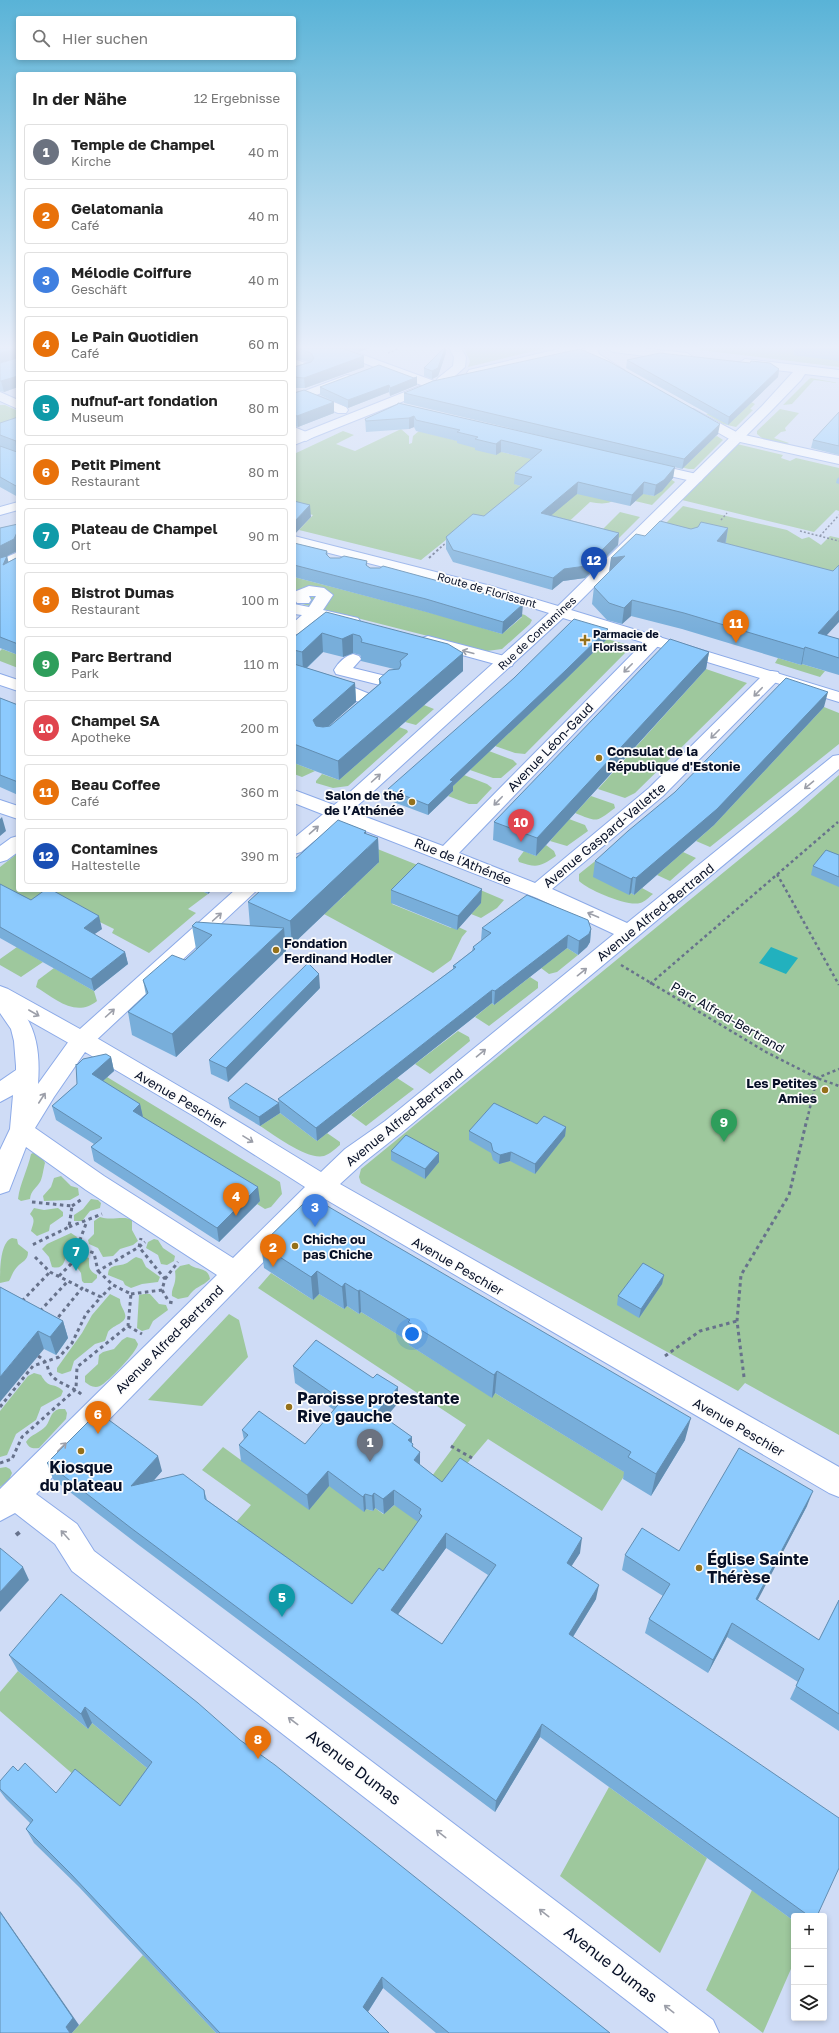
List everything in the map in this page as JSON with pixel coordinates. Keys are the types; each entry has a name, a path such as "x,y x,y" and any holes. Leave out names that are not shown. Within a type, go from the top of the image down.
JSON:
{"street":[{"name":"Rue de Contamines","path":"296,846 561,612 730,443"},
{"path":"762,443 839,460"},
{"path":"629,462 696,478"},
{"path":"0,511 16,507"},
{"path":"646,528 662,532"},
{"name":"Route de Florissant","path":"296,540 467,584 839,697"},
{"path":"336,566 350,554"},
{"path":"0,566 16,557"},
{"path":"375,576 389,563"},
{"path":"296,628 313,614 325,595 320,591 304,592 300,595 298,605 313,614 340,618 368,625"},
{"path":"412,637 506,662"},
{"name":"Avenue Léon-Gaud","path":"446,854 655,640"},
{"path":"353,659 342,670 392,683"},
{"path":"296,676 339,688 371,701 342,725"},
{"name":"Avenue Gaspard-Vallette","path":"538,891 553,876 656,792 772,676"},
{"path":"0,679 16,685"},
{"name":"Avenue Alfred-Bertrand","path":"7,1501 322,1186 354,1156 392,1127 839,760"},
{"name":"Rue de l'Athénée","path":"296,797 538,891 608,921 628,933"},
{"path":"0,806 16,812"},
{"path":"0,856 16,844"},
{"path":"0,1184 4,1170 21,1131 67,1059 82,1040 245,892"},
{"name":"Avenue Peschier","path":"0,994 82,1040 108,1057 181,1097 322,1186 839,1483"},
{"path":"0,1000 22,1029 28,1073 21,1131"},
{"path":"0,1093 28,1073"},
{"path":"21,1131 137,1210 230,1278"},
{"name":"Avenue Dumas","path":"7,1501 66,1534 83,1561 700,2033"}],"path":[{"path":"721,520 727,513"},
{"path":"820,536 839,515"},
{"path":"800,531 839,541"},
{"path":"433,560 429,558 446,544"},
{"path":"650,984 838,822"},
{"path":"777,874 839,985"},
{"name":"Parc Alfred-Bertrand","path":"617,962 650,984 766,1052 817,1078 839,1086"},
{"path":"744,1377 737,1321 741,1275 789,1195 817,1078 839,1069"},
{"path":"32,1202 72,1206 69,1227"},
{"path":"32,1245 69,1227 87,1222 106,1212 137,1210 143,1230 139,1247 98,1270"},
{"path":"59,1276 71,1264 87,1222"},
{"path":"77,1247 94,1253 98,1270 113,1284 131,1294 162,1290 165,1279 139,1247"},
{"path":"35,1258 50,1272 101,1297"},
{"path":"20,1304 50,1272"},
{"path":"38,1313 68,1281"},
{"path":"0,1407 33,1366 59,1357 72,1343 86,1314 113,1284"},
{"path":"53,1322 82,1288"},
{"path":"0,1463 12,1459 22,1437 76,1388 77,1367 128,1326 131,1294"},
{"path":"665,1356 700,1331 737,1321"},
{"path":"38,1356 46,1361 52,1376 62,1382"},
{"path":"451,1446 472,1458"}],"shaded area":[{"path":"318,443 338,443 336,444 355,451 372,443 466,443 522,457 539,444 557,449 515,484 524,487 551,471 654,496 669,478 675,482 652,505 618,497 615,500 605,503 590,502 562,528 472,519 421,560 299,530 313,515 296,511 296,453"},
{"path":"701,443 720,443 694,469 658,462"},
{"path":"737,444 783,455 781,458 790,461 796,458 839,468 839,511 836,510 814,532 682,500"},
{"path":"683,506 787,530 802,539 809,537 821,545 830,536 839,538 839,597 661,528"},
{"path":"620,512 640,517 615,542 595,537"},
{"path":"296,578 454,619 502,634 522,617 511,611 525,615 532,620 530,624 502,649 487,651 296,603"},
{"path":"607,639 625,644 629,649 525,754 515,753 495,746"},
{"path":"2,649 16,654 16,667 0,661 0,651"},
{"path":"778,658 825,671 820,677 775,663"},
{"path":"706,669 747,683 635,793 625,798 598,789"},
{"path":"424,705 434,709 416,725 405,722"},
{"path":"824,707 839,713 839,744 710,847 696,841 714,825"},
{"path":"399,727 407,730 408,732 348,786 333,788 316,783 322,774 339,780"},
{"path":"489,751 513,760 517,764 501,778 493,778 470,770"},
{"path":"296,764 315,771 302,777 296,775"},
{"path":"464,775 487,784 492,788 477,804 469,804 448,796 453,791 449,790"},
{"path":"839,775 839,1435 745,1383 738,1391 361,1183 359,1177 361,1169 796,813"},
{"path":"591,796 614,804 615,808 600,819 596,820 575,813"},
{"path":"668,803 631,893 634,895 642,888 653,894 645,901 634,904 627,903 599,893 579,881 579,874"},
{"path":"569,819 585,825 588,831 567,846 550,841"},
{"path":"546,845 554,851 556,856 542,864 534,866 519,862 518,859 524,851 536,856"},
{"path":"375,848 425,868 392,904 451,928 454,925 467,931 462,937 451,960 433,973 324,914 344,896 353,883 356,884 378,863"},
{"path":"683,852 696,858 670,881 657,875"},
{"path":"16,855 16,892 204,892 208,894 188,909 196,913 149,953 112,933 114,929 47,896 29,909 0,894 0,867"},
{"path":"478,889 504,900 497,908 481,918 471,914 481,903"},
{"path":"17,947 43,962 21,977 0,965 0,959"},
{"path":"771,947 798,958 786,974 759,963"},
{"path":"567,948 578,955 557,972 549,974 541,968"},
{"path":"54,968 94,991 97,1001 89,1006 81,1008 73,1007 58,1001 36,987 38,980"},
{"path":"530,977 538,982 538,988 489,1026 475,1017 492,1003 494,1005"},
{"path":"458,1031 469,1037 470,1041 430,1074 415,1064"},
{"path":"107,1077 280,1182 282,1194 271,1207 265,1209 257,1204 260,1201 135,1125 143,1117 95,1088"},
{"path":"397,1078 414,1089 366,1126 351,1115"},
{"path":"280,1113 317,1141 327,1133 340,1142 340,1145 324,1156 317,1156 300,1151 260,1126"},
{"path":"35,1152 41,1154 45,1163 41,1181 30,1199 21,1201 18,1199 20,1187 31,1154"},
{"path":"61,1176 71,1186 78,1188 79,1195 70,1200 44,1201 43,1196 51,1187 54,1178"},
{"path":"91,1199 98,1200 101,1203 100,1208 90,1211 82,1221 74,1221 74,1215 83,1209"},
{"path":"34,1208 44,1210 58,1208 63,1212 63,1216 50,1225 49,1231 37,1236 31,1231 33,1220 30,1214"},
{"path":"100,1217 125,1218 132,1220 132,1230 138,1241 133,1245 120,1249 113,1256 103,1257 98,1248 89,1244 88,1240 94,1234 94,1221"},
{"path":"71,1233 77,1237 68,1251 62,1266 56,1268 52,1267 49,1257 42,1249 47,1244"},
{"path":"12,1238 17,1239 18,1244 28,1252 28,1255 16,1269 9,1281 0,1283 3,1251 5,1245"},
{"path":"154,1239 158,1240 163,1248 175,1256 174,1261 167,1265 161,1264 158,1255 146,1248 148,1242"},
{"path":"82,1255 89,1258 90,1268 92,1272 97,1275 97,1278 92,1283 84,1283 82,1281 81,1273 74,1263 77,1258"},
{"path":"136,1257 142,1259 146,1267 160,1277 158,1282 142,1284 131,1288 125,1285 123,1281 108,1275 112,1267 127,1263"},
{"path":"189,1264 207,1272 210,1279 193,1291 188,1297 178,1299 172,1296 175,1271 180,1266"},
{"path":"271,1273 313,1300 319,1294 344,1309 347,1306 359,1314 361,1312 410,1342 409,1345 492,1397 495,1393 626,1473 602,1511 488,1439 459,1473 355,1616 230,1529 251,1505 202,1470 223,1447 282,1490 334,1480 366,1509 373,1511 375,1508 383,1514 432,1476 452,1449 450,1448 466,1425 258,1288"},
{"path":"110,1294 120,1299 125,1314 124,1320 108,1332 105,1341 95,1344 74,1361 71,1371 62,1374 57,1372 57,1368 82,1333 92,1315"},
{"path":"150,1294 159,1304 166,1305 168,1310 153,1321 149,1329 142,1331 137,1328 139,1295"},
{"path":"229,1314 239,1320 248,1357 202,1406 148,1400"},
{"path":"127,1337 135,1339 138,1344 133,1353 122,1366 109,1379 98,1387 94,1387 85,1382 85,1376 98,1364 99,1355 103,1352 114,1349"},
{"path":"34,1373 41,1375 48,1384 61,1389 63,1391 61,1396 41,1407 36,1420 16,1434 7,1455 0,1457 0,1411 28,1376"},
{"path":"59,1409 65,1409 67,1413 66,1419 39,1448 28,1446 26,1442 28,1439 44,1428 52,1414"},
{"path":"6,1467 10,1469 12,1473 9,1480 0,1487 0,1468"},
{"path":"18,1671 88,1729 92,1723 158,1777 127,1821 0,1711 0,1692"},
{"path":"609,1787 707,1858 660,1953 560,1876"},
{"path":"752,1890 791,1919 791,1969 763,2033 706,1990"},
{"path":"143,1955 216,2033 72,2033"}],"building":[{"path":"513,443 571,443 675,467 664,480 656,485 644,482 632,495 578,482 541,513 619,533 586,566 564,569 553,578 453,550 446,537 473,514 484,516 532,477 515,473 542,450"},
{"path":"616,443 701,443 684,459"},
{"path":"825,443 839,443 839,446"},
{"path":"0,446 16,452 16,486 0,477"},
{"path":"296,502 310,505 296,520"},
{"path":"660,521 691,529 698,527 701,522 728,528 717,541 833,571 839,565 839,610 818,633 839,639 839,658 684,613 632,600 624,608 609,603 594,587 625,556 611,558 636,534 645,536"},
{"path":"16,524 16,534 14,539 0,546 0,528"},
{"path":"296,543 327,551 326,554 330,558 340,558 344,556 367,561 366,565 370,568 380,568 383,566 523,604 503,622 426,599 296,566"},
{"path":"7,556 3,565 16,558 16,643 0,637 0,558"},
{"path":"326,612 448,644 463,653 338,761 296,745 296,665 355,683 313,720 316,726 323,727 330,726 381,683 379,679 389,670 399,669 401,665 400,661 408,654 361,642 362,640 360,636 353,634 342,639 322,633 302,652 296,650 296,635"},
{"path":"574,619 608,629 450,780 453,781 428,805 388,789 514,678"},
{"path":"670,639 709,652 537,838 494,822"},
{"path":"786,678 828,692 717,809 636,878 633,877 631,879 595,861 675,792"},
{"path":"0,698 16,704 16,781 0,775"},
{"path":"338,820 366,831 364,833 378,838 290,921 248,902 259,892 296,892 296,858"},
{"path":"826,850 839,855 839,877 813,866"},
{"path":"418,863 482,889 458,916 391,890"},
{"path":"0,884 31,900 42,892 56,892 99,916 84,928 125,952 91,979 0,927"},
{"path":"527,895 588,920 591,929 589,934 579,941 568,935 495,991 492,990 316,1128 278,1099 456,967 453,966 475,949 473,947 491,933 482,928"},
{"path":"196,922 284,928 172,1034 128,1012 148,993 143,980 172,955 185,960 212,935 192,926"},
{"path":"308,963 319,974 226,1068 209,1060"},
{"path":"106,1054 111,1057 92,1074 140,1104 133,1111 258,1187 217,1228 91,1147 102,1138 52,1106 77,1084 76,1064 77,1065 83,1059"},
{"path":"246,1083 279,1103 259,1117 228,1098"},
{"path":"494,1103 537,1124 544,1116 566,1127 535,1164 511,1152 500,1155 493,1151 491,1143 469,1131"},
{"path":"406,1135 439,1153 425,1169 391,1151"},
{"path":"309,1199 317,1200 691,1418 656,1474 628,1457 631,1452 497,1371 494,1375 408,1322 410,1320 360,1290 358,1291 345,1283 342,1287 317,1271 311,1277 261,1245"},
{"path":"643,1263 664,1275 641,1309 618,1296"},
{"path":"0,1287 63,1321 50,1337 38,1331 0,1377"},
{"path":"316,1340 373,1378 377,1374 398,1387 377,1412 412,1437 408,1440 413,1444 412,1446 420,1452 414,1460 442,1482 460,1458 582,1538 567,1563 599,1585 569,1634 839,1818 839,1868 818,1913 805,1913 542,1724 496,1801 131,1528 47,1463 98,1412 158,1456 131,1486 183,1474 204,1490 205,1499 352,1604 379,1568 383,1571 422,1516 419,1513 421,1509 394,1490 383,1499 374,1493 372,1496 365,1494 363,1497 328,1471 307,1495 239,1445 248,1435 242,1430 259,1411 305,1444 342,1400 293,1366","holes":["446,1533 496,1565 442,1644 391,1610"]},
{"name":"Église Sainte Thérèse","path":"739,1448 813,1491 756,1599 819,1640 839,1600 839,1714 796,1686 804,1669 732,1623 713,1660 649,1619 670,1584 625,1555 642,1528 679,1551"},
{"path":"0,1548 23,1567 0,1592"},
{"path":"61,1594 198,1703 240,1740 275,1765 610,2033 449,2033 382,1977 363,2007 389,2033 220,2033 71,1874 26,1829 33,1820 0,1789 0,1781 13,1766 18,1771 25,1763 56,1793 75,1769 120,1806 152,1762 85,1707 81,1714 9,1655"},
{"path":"0,1912 73,2018 66,2027 70,2033 0,2033"}],"place":[{"name":"Contamines","path":"594,580"},
{"name":"Parmacie de Florissant","path":"585,640"},
{"name":"Beau Coffee","path":"736,643"},
{"name":"Consulat de la République d'Estonie","path":"599,758"},
{"name":"Salon de thé de l’Athénée","path":"412,802"},
{"name":"Champel SA","path":"521,842"},
{"name":"Fondation Ferdinand Hodler","path":"276,950"},
{"name":"Les Petites Amies","path":"825,1090"},
{"name":"Parc Bertrand","path":"724,1142"},
{"name":"Le Pain Quotidien","path":"236,1216"},
{"name":"Mélodie Coiffure","path":"315,1227"},
{"name":"Chiche ou pas Chiche","path":"295,1246"},
{"name":"Gelatomania","path":"273,1267"},
{"name":"Plateau de Champel","path":"76,1271"},
{"name":"Paroisse protestante Rive gauche","path":"289,1407"},
{"name":"Petit Piment","path":"98,1434"},
{"name":"Kiosque du plateau","path":"81,1451"},
{"name":"Temple de Champel","path":"370,1462"},
{"name":"Église Sainte Thérèse","path":"699,1568"},
{"name":"nufnuf-art fondation","path":"282,1617"},
{"name":"Bistrot Dumas","path":"258,1759"}]}
